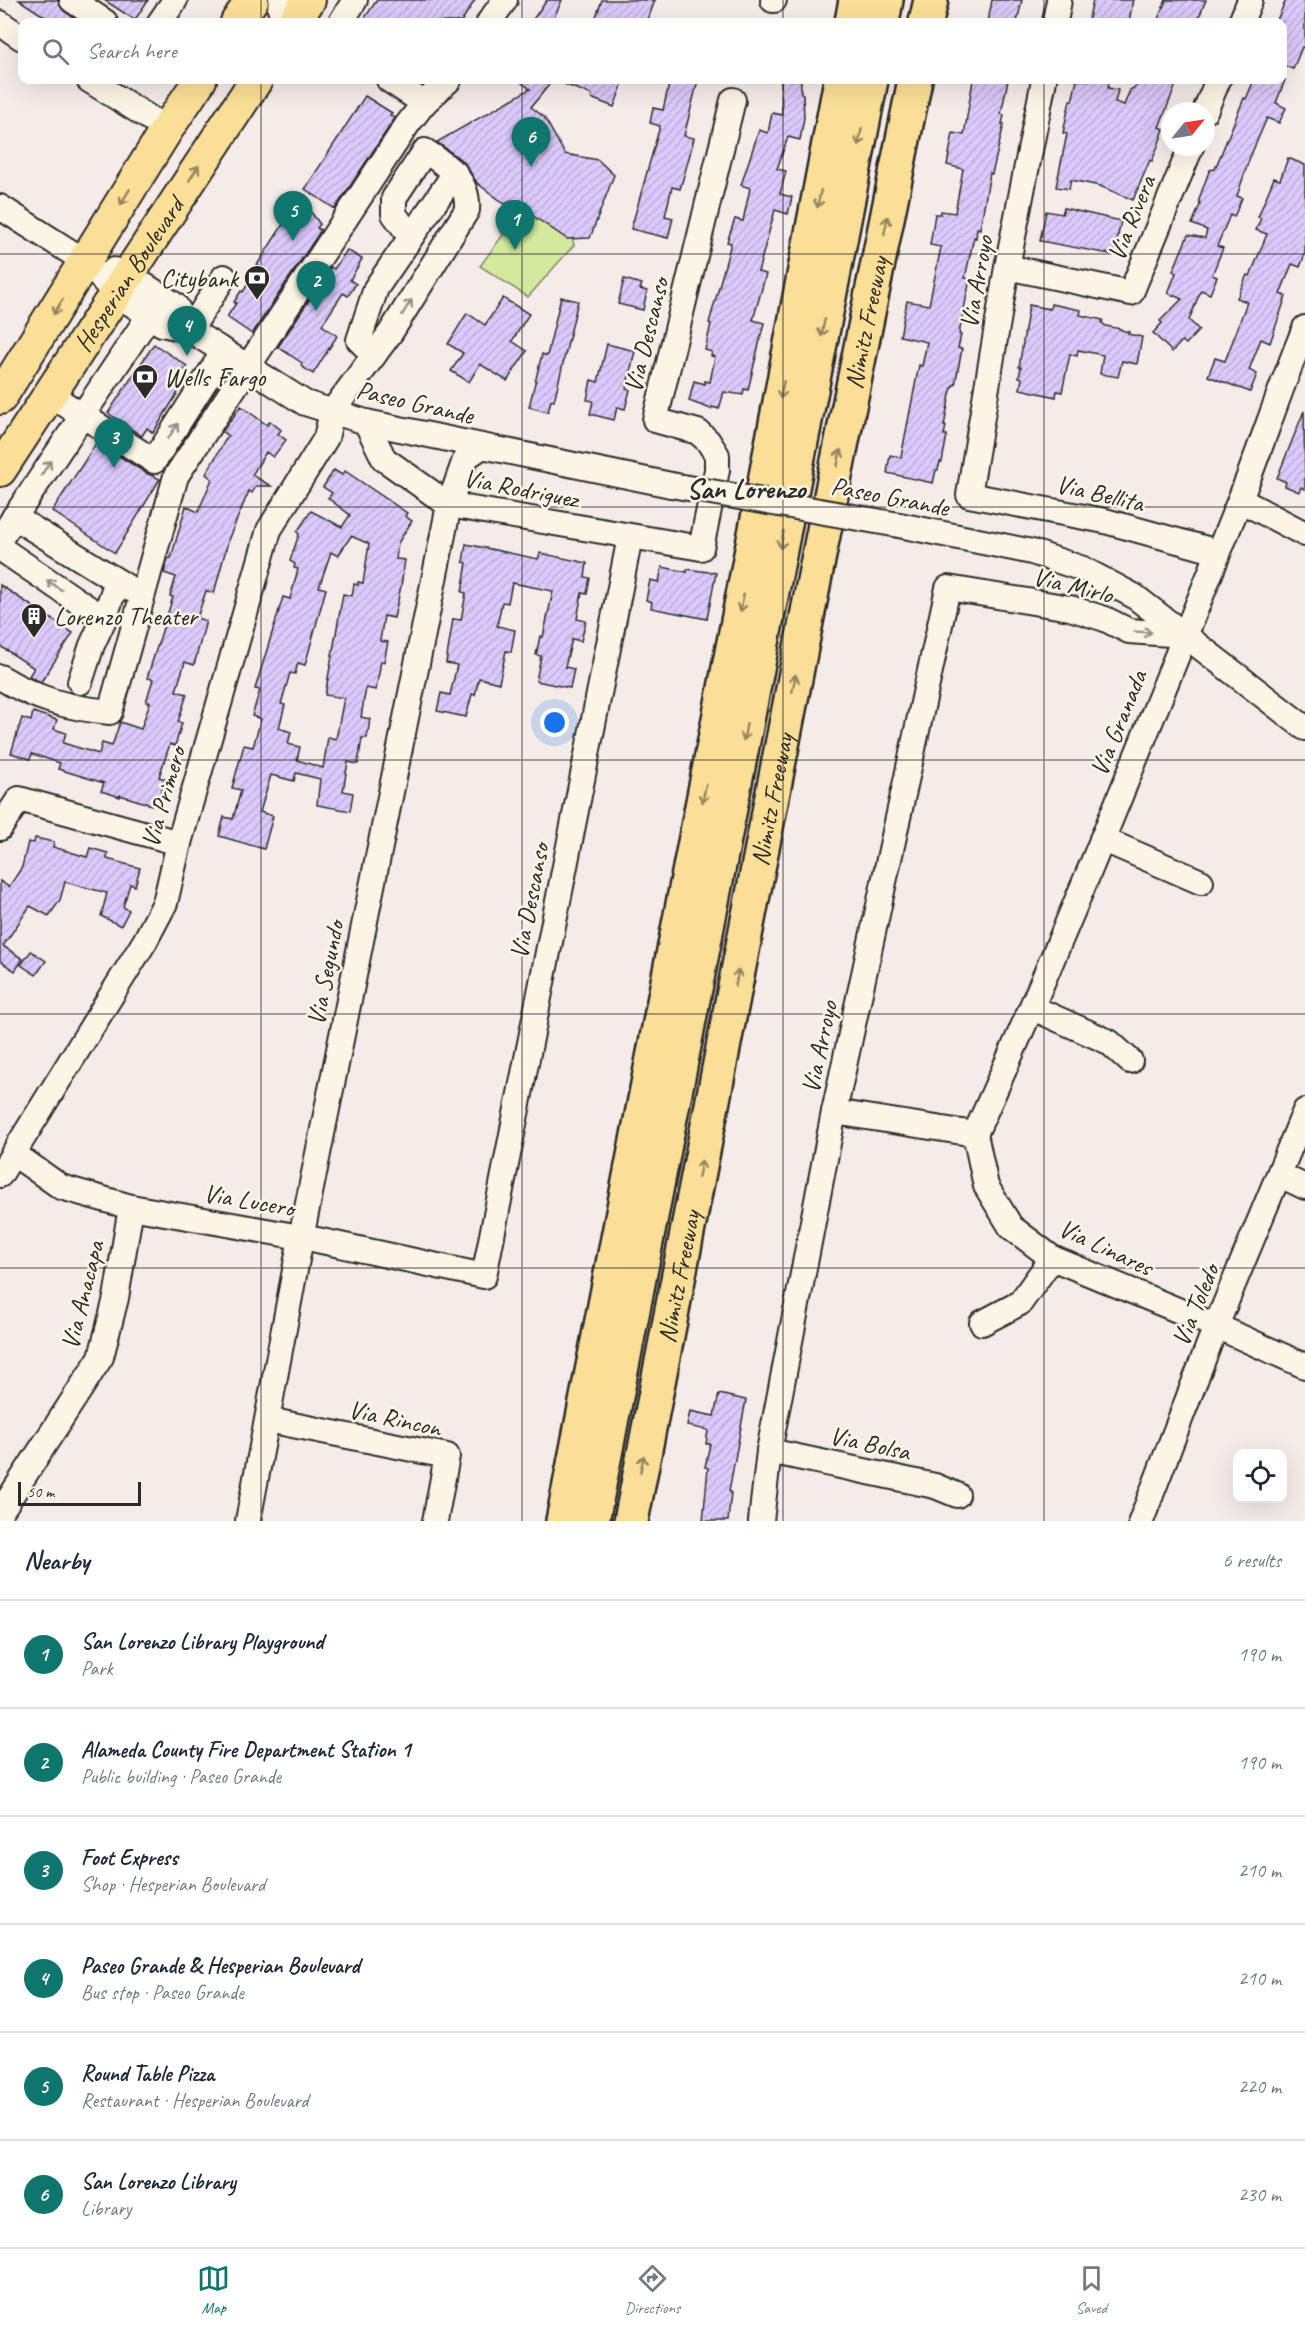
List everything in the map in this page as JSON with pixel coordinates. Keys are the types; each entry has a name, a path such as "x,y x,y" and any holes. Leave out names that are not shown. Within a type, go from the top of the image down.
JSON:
{"highway":[{"path":"853,18 856,0"},
{"path":"883,18 886,0"},
{"path":"927,18 931,0"},
{"path":"563,1521 840,84"},
{"path":"592,1521 870,84"},
{"name":"Nimitz Freeway","path":"631,1521 821,546 914,84"}],"main road":[{"path":"240,18 252,0"},
{"name":"Hesperian Boulevard","path":"0,398 195,84"},
{"name":"Hesperian Boulevard","path":"0,470 253,84"}],"street":[{"path":"72,0 99,18"},
{"path":"163,18 175,0"},
{"path":"344,18 355,0"},
{"path":"492,18 505,0"},
{"path":"1056,18 1059,0"},
{"path":"1243,18 1250,0"},
{"path":"0,23 18,35"},
{"path":"95,84 167,129"},
{"path":"394,84 424,103"},
{"path":"0,677 26,692 78,709 110,712 176,476 407,125 424,103 445,84"},
{"name":"Via Arroyo","path":"969,495 1007,267 1043,84"},
{"path":"1209,102 1216,84"},
{"name":"Via Descanso","path":"701,548 717,470 717,455 708,441 698,432 655,420 733,100"},
{"path":"332,412 374,355 467,210 468,199 455,173 425,151 394,198 394,214 411,237"},
{"name":"Via Rivera","path":"1007,267 1131,293 1187,156"},
{"path":"374,355 359,340 376,288 455,173"},
{"name":"Paseo Grande","path":"0,207 121,284 175,305 190,330"},
{"path":"190,330 224,277"},
{"name":"Paseo Grande","path":"121,284 149,316 162,324 190,330 305,403 332,412 366,422 481,447 670,485 898,525 1032,552 1083,569 1134,596 1305,728"},
{"path":"0,539 149,316"},
{"name":"Via Granada","path":"975,1134 1033,1008 1240,500 1303,339"},
{"path":"154,461 224,351"},
{"path":"49,394 176,476"},
{"name":"Via Primero","path":"0,1175 145,941 165,903 179,843 269,530 326,438 332,412"},
{"name":"Via Rodriguez","path":"366,422 384,459 449,505 701,548"},
{"name":"Via Segundo","path":"248,1521 301,1238 449,505 466,457 481,447"},
{"name":"Via Bellita","path":"969,495 1105,521 1218,552"},
{"path":"1240,500 1305,534"},
{"path":"14,518 142,596"},
{"name":"Via Descanso","path":"484,1276 630,537"},
{"path":"0,548 104,619"},
{"path":"80,682 117,582"},
{"name":"Via Arroyo","path":"761,1521 769,1451 834,1112 948,588"},
{"name":"Via Mirlo","path":"948,588 1070,608 1105,619 1129,631 1184,635"},
{"path":"0,828 19,799 179,843"},
{"path":"1102,839 1201,882"},
{"path":"1033,1008 1109,1042 1130,1061"},
{"name":"Via Toledo","path":"1141,1521 1216,1326 1305,1111"},
{"path":"834,1112 975,1134"},
{"name":"Via Linares","path":"975,1134 986,1186 1011,1227 1052,1258 1216,1326 1305,1366"},
{"name":"Via Lucero","path":"14,1154 61,1186 131,1207 301,1238 484,1276"},
{"path":"1280,1175 1305,1187"},
{"name":"Via Anacapa","path":"0,1513 101,1357 116,1298 131,1207"},
{"path":"982,1323 1020,1303 1052,1258"},
{"name":"Via Rincon","path":"268,1420 447,1456 435,1521"},
{"name":"Via Bolsa","path":"769,1451 935,1486 957,1495"}],"green space":[{"path":"528,213 572,238 574,245 528,297 480,266 503,235 500,229 526,217"}],"building":[{"path":"19,0 57,0 64,11 74,18 47,18"},
{"path":"104,0 148,0 136,18 132,18"},
{"path":"377,0 475,0 464,18 365,18"},
{"path":"547,0 562,0 554,18 534,18"},
{"path":"602,0 655,0 648,18 595,18"},
{"path":"992,0 1022,0 1018,18 989,18"},
{"path":"1093,0 1133,0 1130,18 1089,18"},
{"path":"1166,0 1206,0 1199,18 1158,18"},
{"path":"1286,0 1305,0 1305,48 1302,47 1293,69 1287,67 1287,18 1278,18"},
{"path":"523,84 550,84 531,107 544,117 565,154 598,160 614,175 590,238 567,239 533,216 516,209 511,200 505,204 477,183 464,162 437,142 530,89"},
{"path":"564,84 623,84 614,107 591,98 592,95"},
{"path":"669,84 697,84 684,136 694,138 680,189 672,187 665,216 673,218 668,238 631,229 660,126 650,123 653,108 663,110"},
{"path":"781,84 801,84 804,118 800,140 788,137 777,169 786,171 780,194 792,197 788,214 775,210 758,272 766,274 753,320 764,323 748,390 744,389 743,395 724,392 719,409 712,407 711,409 689,401 694,381 705,384 705,381 710,382 715,357 711,356 712,352 705,350 711,324 709,323 731,243 727,242 735,219 743,221 750,188 741,185 759,130 768,133 772,113 782,115"},
{"path":"972,84 1007,84 1001,114 1004,115 1002,124 1004,124 992,174 990,173 980,229 977,228 976,238 974,237 965,278 970,279 959,334 961,335 958,348 962,349 944,426 946,426 944,435 947,435 942,462 936,470 933,483 887,473 890,455 901,457 919,365 922,366 927,342 900,336 907,301 929,305 941,247 930,245 935,214 941,214 941,211 955,213 963,169 947,165 953,133 964,135"},
{"path":"1076,84 1109,84 1108,88 1118,90 1115,102 1124,105 1130,90 1136,84 1176,84 1169,102 1161,102 1159,127 1161,128 1161,138 1133,200 1100,186 1071,180 1069,189 1056,187 1067,134 1063,133 1070,100 1072,101"},
{"path":"1252,84 1283,84 1276,103 1286,108 1279,123 1267,118 1250,157 1237,196 1242,198 1234,217 1230,215 1217,246 1223,248 1212,275 1217,277 1210,294 1201,290 1189,320 1199,330 1186,344 1182,341 1172,352 1153,333 1162,323 1160,321 1182,299 1168,293 1176,273 1173,271 1188,235 1205,238 1207,230 1192,224 1200,205 1199,199 1208,174 1210,170 1215,169 1244,98 1246,99"},
{"path":"365,96 392,113 390,115 395,118 335,209 305,189"},
{"path":"1288,158 1305,165 1305,254 1300,267 1292,264 1280,294 1286,296 1270,343 1261,339 1249,370 1257,374 1250,392 1208,376 1215,358 1225,361 1235,335 1247,302 1237,298 1247,275 1250,276 1267,234 1256,230 1261,218 1258,217 1274,178 1280,180"},
{"path":"300,198 320,224 317,228 321,230 252,334 227,317 236,303 234,302 241,291 243,292 259,266 257,265"},
{"path":"1064,208 1121,221 1114,255 1040,241 1046,211 1062,214"},
{"path":"347,250 362,259 350,280 356,284 348,296 343,293 322,325 337,336 313,374 301,366 302,363 278,347 331,267 334,269"},
{"path":"624,279 642,284 640,289 647,291 643,310 618,304"},
{"path":"561,297 578,301 554,401 551,400 548,412 529,407 542,354 547,356"},
{"path":"503,298 529,314 512,341 527,351 507,381 480,364 469,382 451,371 463,353 448,344 467,313 485,325"},
{"path":"1051,304 1081,310 1080,315 1103,320 1102,323 1106,326 1142,337 1137,364 1122,361 1118,377 1100,374 1103,355 1078,350 1077,356 1070,354 1062,392 1057,391 1056,397 1020,389 1022,378 1019,377 1021,367 1019,367 1029,305 1050,309"},
{"name":"Wells Fargo","path":"154,344 187,366 176,381 182,386 153,433 147,428 142,436 108,413"},
{"path":"607,344 635,351 626,389 630,390 625,409 617,407 614,420 590,414 593,401 587,400 591,380 598,382"},
{"path":"241,406 267,425 270,421 281,430 278,434 286,440 273,457 266,452 252,475 271,486 256,486 252,493 249,491 229,538 214,593 206,591 197,618 206,621 194,665 185,662 176,691 187,694 178,722 182,723 175,746 170,744 159,777 165,779 159,798 155,797 152,805 120,795 120,797 101,791 104,783 58,769 60,763 32,754 30,759 11,753 22,718 31,721 33,712 57,720 54,729 66,733 63,743 99,754 102,743 112,746 120,722 141,729 150,702 146,702 153,679 147,678 173,597 170,596 176,577 164,573 168,558 171,558 186,506 198,512 212,479 206,474 228,435 222,432"},
{"path":"1304,411 1305,489 1301,487 1299,492 1285,486 1286,482 1277,478"},
{"path":"97,442 146,473 160,479 115,553 52,511"},
{"path":"334,470 342,475 345,471 407,513 405,516 412,521 398,543 396,559 405,560 394,618 384,616 380,641 388,642 384,662 381,661 376,690 366,688 361,717 370,719 367,738 362,738 358,764 348,762 343,791 353,793 350,811 317,805 320,779 296,773 294,781 271,775 260,812 273,816 264,849 219,836 224,817 233,819 241,790 232,788 244,745 253,747 261,719 252,716 260,690 255,689 283,597 290,599 298,569 294,568 295,564 290,561 299,534 297,532 311,511 342,527 350,515 328,498 332,493 323,487","holes":["351,536 369,544 363,583 354,584 352,596 343,594 325,695 344,698 336,739 328,737 323,768 297,760 300,747 288,744 291,732 279,728 285,705 281,704 290,673 295,674 298,663 305,665 326,589 319,587 331,552 338,556"]},
{"path":"466,544 538,559 540,553 587,563 585,577 590,578 587,594 582,593 577,619 586,621 581,641 572,639 565,667 574,669 570,688 536,681 541,656 536,655 540,636 543,637 553,591 512,583 508,603 502,602 497,626 515,630 511,652 506,651 499,683 479,678 466,717 437,711 441,693 450,695 457,665 446,663 453,619 461,620 466,593 462,592 467,563 463,562"},
{"path":"662,567 687,572 687,569 716,573 707,619 651,608 652,602 646,600 650,580 659,582"},
{"name":"Lorenzo Theater","path":"0,585 73,633 41,682 29,676 34,668 0,646"},
{"path":"35,838 54,842 53,847 87,857 90,848 108,853 107,859 140,868 135,886 130,884 123,907 129,910 121,926 101,916 107,893 65,882 60,900 49,916 30,906 3,946 23,959 15,971 0,961 0,881 9,887 22,867 28,842 34,843"},
{"path":"31,951 46,961 36,975 21,965"},
{"path":"719,1394 746,1400 729,1491 731,1492 728,1521 703,1521 708,1468 705,1467 710,1444 706,1444 708,1430 687,1426 690,1411 714,1416"}],"place":[{"name":"San Lorenzo Library","path":"531,167"},
{"name":"Round Table Pizza","path":"293,241"},
{"name":"San Lorenzo Library Playground","path":"515,250"},
{"name":"Citybank","path":"257,301"},
{"name":"Alameda County Fire Department Station 1","path":"316,311"},
{"name":"Paseo Grande & Hesperian Boulevard","path":"187,356"},
{"name":"Wells Fargo","path":"145,400"},
{"name":"Foot Express","path":"114,468"},
{"name":"Lorenzo Theater","path":"34,639"}],"district":[{"name":"San Lorenzo","path":"746,488"}]}
